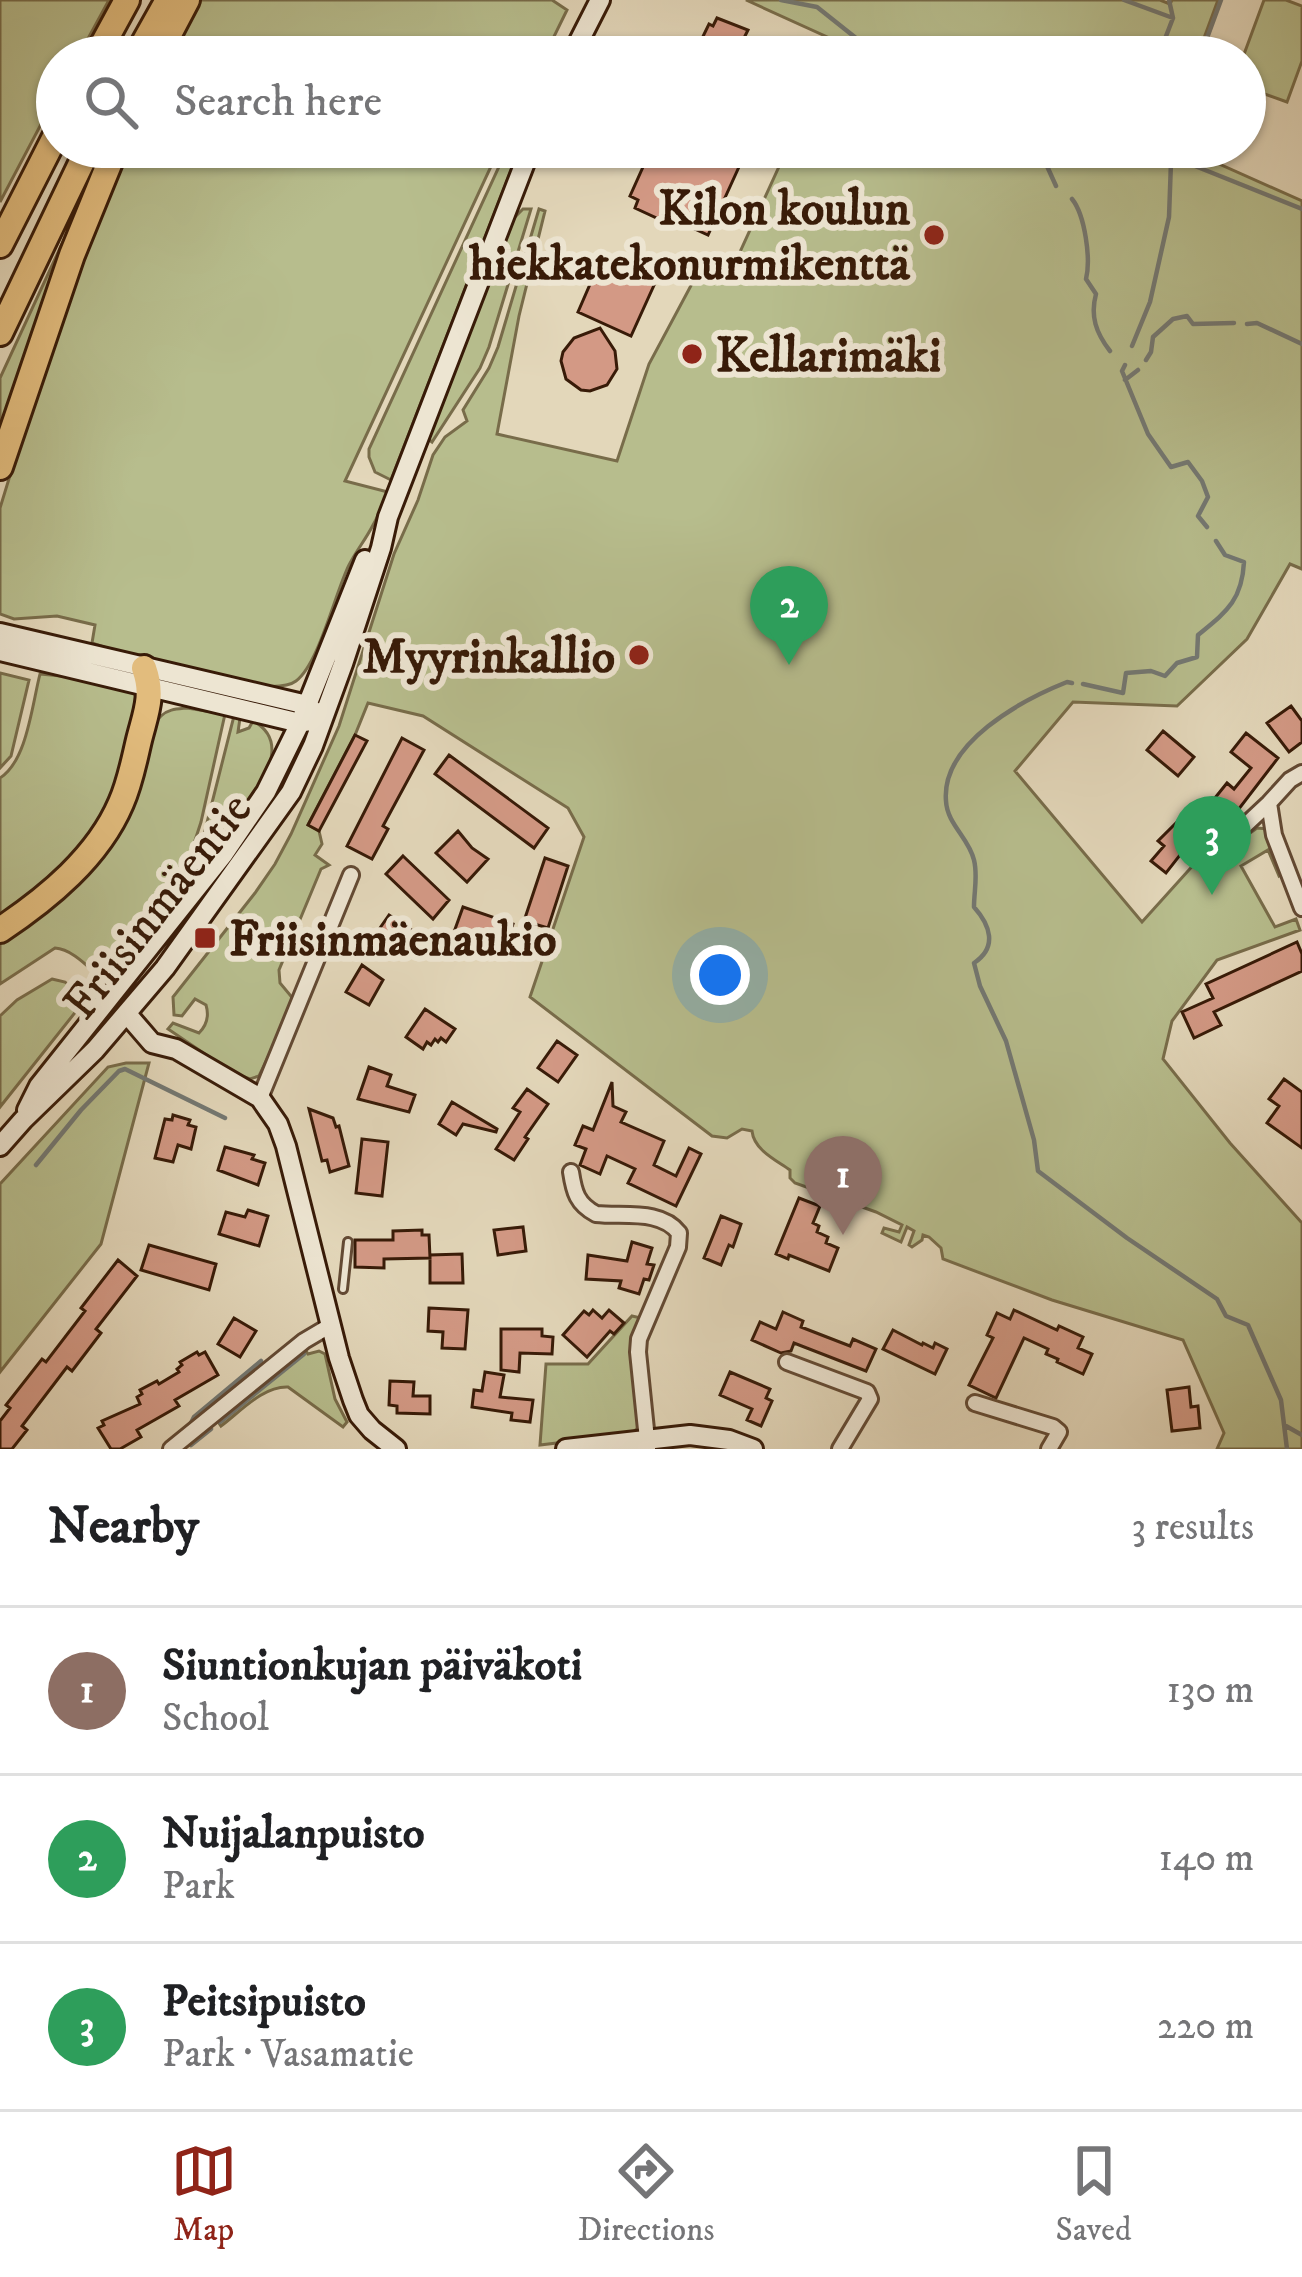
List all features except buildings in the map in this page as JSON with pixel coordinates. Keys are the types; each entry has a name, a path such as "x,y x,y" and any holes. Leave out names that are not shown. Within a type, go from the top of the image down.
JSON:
{"highway":[{"path":"107,36 127,0"},
{"path":"148,36 168,0"},
{"path":"168,36 187,0"},
{"path":"0,245 39,168"},
{"path":"0,332 79,168"},
{"path":"0,467 64,275 107,168"},
{"path":"0,930 67,877 111,823 128,783 148,677"}],"main road":[{"path":"582,36 600,0"},
{"path":"0,633 148,677 310,716 381,548 388,517 523,168"},
{"path":"0,651 148,677"},
{"name":"Friisinmäentie","path":"22,1120 39,1086 247,822 310,716"},
{"name":"Friisinmäentie","path":"0,1146 95,1050 194,931 291,792 310,716"},
{"path":"108,1000 152,1043 176,1049 260,1098 278,1124 339,1358 359,1414 396,1449"},
{"path":"566,1449 648,1444 690,1435 753,1449"}],"street":[{"path":"1207,861 1289,780 1302,773"},
{"path":"1269,803 1274,835 1302,908"},
{"path":"260,1098 351,875"},
{"path":"571,1172 575,1195 587,1210 658,1217 679,1233 678,1247 639,1339 648,1444"},
{"path":"171,1449 304,1341 332,1325"},
{"path":"787,1362 867,1392 870,1399 840,1449"},
{"path":"975,1403 1053,1427 1059,1432 1049,1449"}],"lane":[{"path":"343,1289 348,1242"}],"green space":[{"path":"0,0 109,0 89,36 36,36 36,134 0,202"},
{"path":"200,0 552,0 567,10 554,36 180,36"},
{"path":"746,0 1160,0 1170,4 1172,0 1218,0 1205,36 825,36"},
{"path":"1264,0 1302,6 1302,61 1287,102 1266,94 1266,36 1251,36"},
{"path":"119,168 490,168 345,481 388,492 349,565 312,660 296,681 258,686 229,681 92,643 95,625 57,616 14,619 0,614 0,508 42,371"},
{"path":"498,168 512,168 391,480 375,472 369,449"},
{"path":"778,168 1228,168 1302,201 1302,569 1290,564 1247,639 1177,706 1073,702 1015,771 1142,922 1197,861 1211,871 1235,844 1257,828 1268,829 1283,873 1279,876 1268,850 1241,866 1275,927 1296,919 1300,930 1217,960 1172,1021 1163,1059 1302,1223 1302,1449 1217,1449 1224,1433 1183,1340 1052,1300 943,1259 941,1248 929,1237 923,1235 912,1247 914,1231 907,1227 901,1242 882,1233 884,1228 899,1232 902,1225 795,1183 790,1170 761,1149 752,1131 742,1129 727,1138 712,1136 530,997 584,837 568,808 423,716 368,703 308,825 319,831 322,844 315,855 329,865 321,869 279,970 280,983 295,1001 259,1076 250,1079 233,1073 168,1029 173,1023 199,1033 206,1023 206,1005 195,999 182,1016 174,1015 173,997 255,893 291,834 339,726 394,554 433,455 445,437 467,421 463,410 498,347 539,209 545,211 497,434 617,461 649,364 702,265 729,276"},
{"path":"523,209 531,209 489,347 432,442 428,439 512,220"},
{"path":"73,220 76,223 0,443 0,378"},
{"path":"0,673 29,680 11,756 0,768"},
{"path":"40,674 72,677 139,696 115,787 95,829 66,867 0,921 0,778 22,746"},
{"path":"187,708 225,714 186,868 101,978 74,955 55,948 0,984 0,942 74,886 106,852 130,812 156,723 167,712"},
{"path":"234,716 240,718 238,732 253,721 263,728 272,747 256,800 109,984 196,866"},
{"path":"52,979 65,982 85,1000 0,1107 0,1016"},
{"path":"149,1063 101,1244 0,1372 0,1184 108,1067"},
{"path":"632,1316 641,1318 631,1349 638,1428 631,1434 540,1445 546,1364 588,1364"},
{"path":"305,1350 325,1354 335,1399 347,1422 343,1427 288,1387 261,1395 221,1426 217,1420"}],"waterway":[{"path":"781,0 817,7 853,36"},
{"path":"1124,0 1173,18"},
{"path":"1166,36 1173,18 1169,0"},
{"path":"1208,36 1221,0"},
{"path":"1048,168 1056,186"},
{"path":"1132,346 1150,302 1169,217 1171,168"},
{"path":"1200,168 1302,209"},
{"path":"1072,199 1086,237 1086,279 1096,294 1096,324 1110,351"},
{"path":"1146,360 1153,337 1173,319 1187,316 1193,324 1234,323"},
{"path":"1247,324 1257,323 1302,344"},
{"path":"1125,365 1122,371 1148,434 1171,467 1188,462 1202,481 1208,497 1198,516 1207,527"},
{"path":"1125,380 1138,370"},
{"path":"1083,684 1123,693 1126,673 1151,671 1165,676 1177,663 1197,657 1198,635 1231,604 1243,575 1244,562 1225,555 1216,541"},
{"path":"1072,683 1028,700 988,726 956,760 948,780 947,809 971,852 976,872 974,907 989,936 986,950 974,963 980,986 1006,1041 1038,1171 1217,1299 1226,1316 1248,1325 1281,1400 1287,1449"},
{"path":"36,1165 81,1110 125,1069 225,1118"},
{"path":"220,1422 304,1354"},
{"path":"190,1425 261,1361"},
{"path":"1286,1426 1302,1435"},
{"path":"191,1445 211,1429"}],"place":[{"name":"Kilon koulun hiekkatekonurmikenttä","path":"934,235"},
{"name":"Kellarimäki","path":"692,354"},
{"name":"Myyrinkallio","path":"639,655"},
{"name":"Nuijalanpuisto","path":"789,665"},
{"name":"Peitsipuisto","path":"1212,895"},
{"name":"Friisinmäenaukio","path":"205,938"},
{"name":"Siuntionkujan päiväkoti","path":"843,1235"}]}
